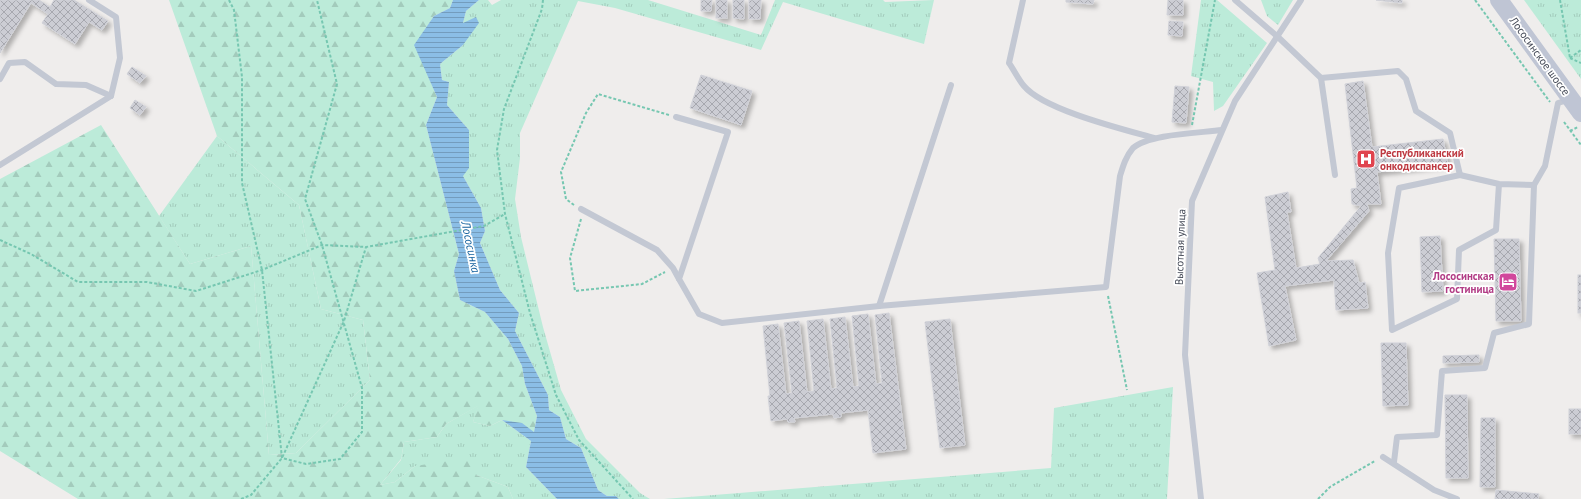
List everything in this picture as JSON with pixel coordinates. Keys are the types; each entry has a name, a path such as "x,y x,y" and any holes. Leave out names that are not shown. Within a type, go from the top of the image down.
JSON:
{"main road":[{"name":"Лососинское шоссе","path":"1499,0 1577,105"}],"lane":[{"path":"0,165 111,96 120,58 116,17 88,0"},
{"path":"1023,0 1009,63 1024,87 1041,101 1099,122 1154,138"},
{"path":"1235,0 1278,37 1321,78 1335,174"},
{"name":"Высотная улица","path":"1201,499 1185,355 1192,201 1235,101 1301,0"},
{"path":"0,79 10,63 25,62 56,84 86,85 111,96"},
{"path":"1321,78 1398,71 1406,79 1416,111 1450,133 1460,175"},
{"path":"879,306 951,85"},
{"path":"1394,462 1397,437 1437,435 1442,371 1485,368 1494,333 1529,324 1534,184 1545,166 1558,103 1577,105"},
{"path":"676,116 728,132 679,279"},
{"path":"581,209 657,250 673,268 699,314 722,323 879,306 1106,287 1120,176 1124,161 1134,148 1154,138 1222,130"},
{"path":"1499,184 1496,230 1459,250 1457,299 1392,330 1388,253 1399,188 1460,175 1499,184 1534,184"},
{"path":"1383,456 1434,490 1457,499"}],"path":[{"path":"229,0 234,10 242,77 242,183 262,270 282,458"},
{"path":"282,458 306,464 340,459 362,432 362,388 322,245 305,199 337,84 317,0"},
{"path":"543,0 542,9 504,109 497,150 505,214 530,313 556,395 580,440 633,499"},
{"path":"1190,134 1215,0"},
{"path":"1475,0 1581,145"},
{"path":"1560,0 1570,58"},
{"path":"1570,58 1581,50"},
{"path":"1570,58 1581,63"},
{"path":"673,268 642,284 575,291 570,258 581,220 581,209 566,199 561,172 586,113 598,94 676,116"},
{"path":"0,240 31,254 78,282 147,282 196,291 262,270 322,245 366,247 484,226 505,214"},
{"path":"241,499 251,495 282,458 344,321 366,247"},
{"path":"1106,287 1126,390"},
{"path":"1318,499 1330,487 1383,456"}],"green space":[{"path":"169,0 453,0 450,8 434,16 415,45 437,97 426,125 459,254 454,271 460,300 485,312 508,339 522,366 525,384 537,416 534,432 502,420 490,426 473,422 478,406 446,424 437,437 404,442 401,459 380,485 395,482 415,466 467,458 476,475 508,487 513,499 78,499 0,451 0,179 101,125 190,264 251,246 269,455 296,453 370,380 363,320 321,309 299,205 217,136"},
{"path":"479,0 488,0 492,5 501,0 648,0 761,35 775,0 883,0 885,2 934,0 924,44 783,2 761,50 615,8 578,1 520,133 520,158 515,199 521,237 543,327 561,390 586,439 640,493 650,499 619,499 616,496 607,496 598,490 581,448 566,439 560,417 549,410 548,395 515,331 519,313 500,290 480,243 485,231 481,208 463,176 469,130 447,105 449,82 442,80 440,64 463,45 463,23 466,11"},
{"path":"1201,0 1217,0 1267,43 1223,106 1214,111 1213,82 1191,76"},
{"path":"1261,0 1293,0 1278,25 1267,16"},
{"path":"1524,0 1581,0 1581,79"},
{"path":"217,136 299,205 321,309 363,320 370,380 296,453 269,455 251,246 190,264 159,216"},
{"path":"1173,387 1167,499 664,499 1051,468 1054,408"},
{"path":"479,405 473,422 490,426 502,420 531,441 526,467 557,499 513,499 508,487 476,475 415,466 395,482 380,485 401,460 404,442 437,437 446,424"}],"water":[{"name":"Лососинка","path":"453,0 479,0 466,11 463,23 476,17 479,23 463,45 440,64 442,80 449,82 447,105 469,130 469,168 463,176 481,208 485,231 480,243 500,290 519,313 515,331 548,395 549,410 560,417 566,439 581,448 598,490 607,496 616,496 619,499 557,499 526,467 531,441 502,420 522,423 534,432 537,416 525,384 522,366 508,339 485,312 460,300 454,271 459,254 426,125 437,97 414,45 434,16 450,8"}],"building":[{"path":"0,0 39,0 50,7 54,0 74,0 108,21 102,30 89,22 75,44 42,23 48,14 31,3 0,53"},
{"path":"701,0 712,0 711,11 701,11"},
{"path":"716,0 727,0 727,18 716,18"},
{"path":"733,0 744,0 744,19 733,18"},
{"path":"749,0 761,0 760,19 749,19"},
{"path":"1066,0 1094,0 1093,4 1066,2"},
{"path":"1168,0 1183,0 1183,15 1167,15"},
{"path":"1376,0 1402,0 1402,3"},
{"path":"1169,21 1183,22 1182,36 1168,35"},
{"path":"132,67 146,76 140,83 127,74"},
{"path":"701,75 752,91 741,125 690,108"},
{"path":"1363,81 1372,147 1443,139 1448,164 1377,172 1381,204 1367,204 1369,211 1326,261 1353,260 1359,283 1365,282 1368,308 1336,310 1334,280 1285,286 1296,340 1269,346 1257,273 1275,270 1265,197 1288,192 1291,212 1287,212 1296,268 1320,264 1318,258 1361,206 1352,204 1351,189 1357,188 1345,84"},
{"path":"1175,86 1189,87 1186,123 1172,122"},
{"path":"135,100 146,107 140,115 130,108"},
{"path":"1440,236 1443,291 1422,292 1420,237"},
{"path":"1494,239 1519,239 1521,321 1496,321"},
{"path":"1578,275 1581,275 1581,313 1578,313"},
{"path":"889,313 906,449 873,453 868,410 841,413 841,417 834,418 833,414 794,418 795,422 788,422 787,419 771,421 763,326 778,324 786,394 792,393 784,323 799,321 807,392 814,391 807,321 823,319 831,389 837,388 830,319 845,317 853,387 859,386 852,316 868,314 876,384 882,383 875,315"},
{"path":"950,319 965,445 940,448 925,322"},
{"path":"1381,343 1406,343 1408,405 1383,406"},
{"path":"1479,355 1479,362 1443,363 1443,356"},
{"path":"1445,395 1467,395 1468,478 1446,478"},
{"path":"1569,409 1581,409 1581,434 1569,434"},
{"path":"1481,418 1495,418 1495,487 1480,487"},
{"path":"1496,490 1539,494 1538,499 1495,499"}],"place":[{"name":"Республиканский онкодиспансер","path":"1366,159"},
{"name":"Лососинская гостиница","path":"1508,282"}]}
